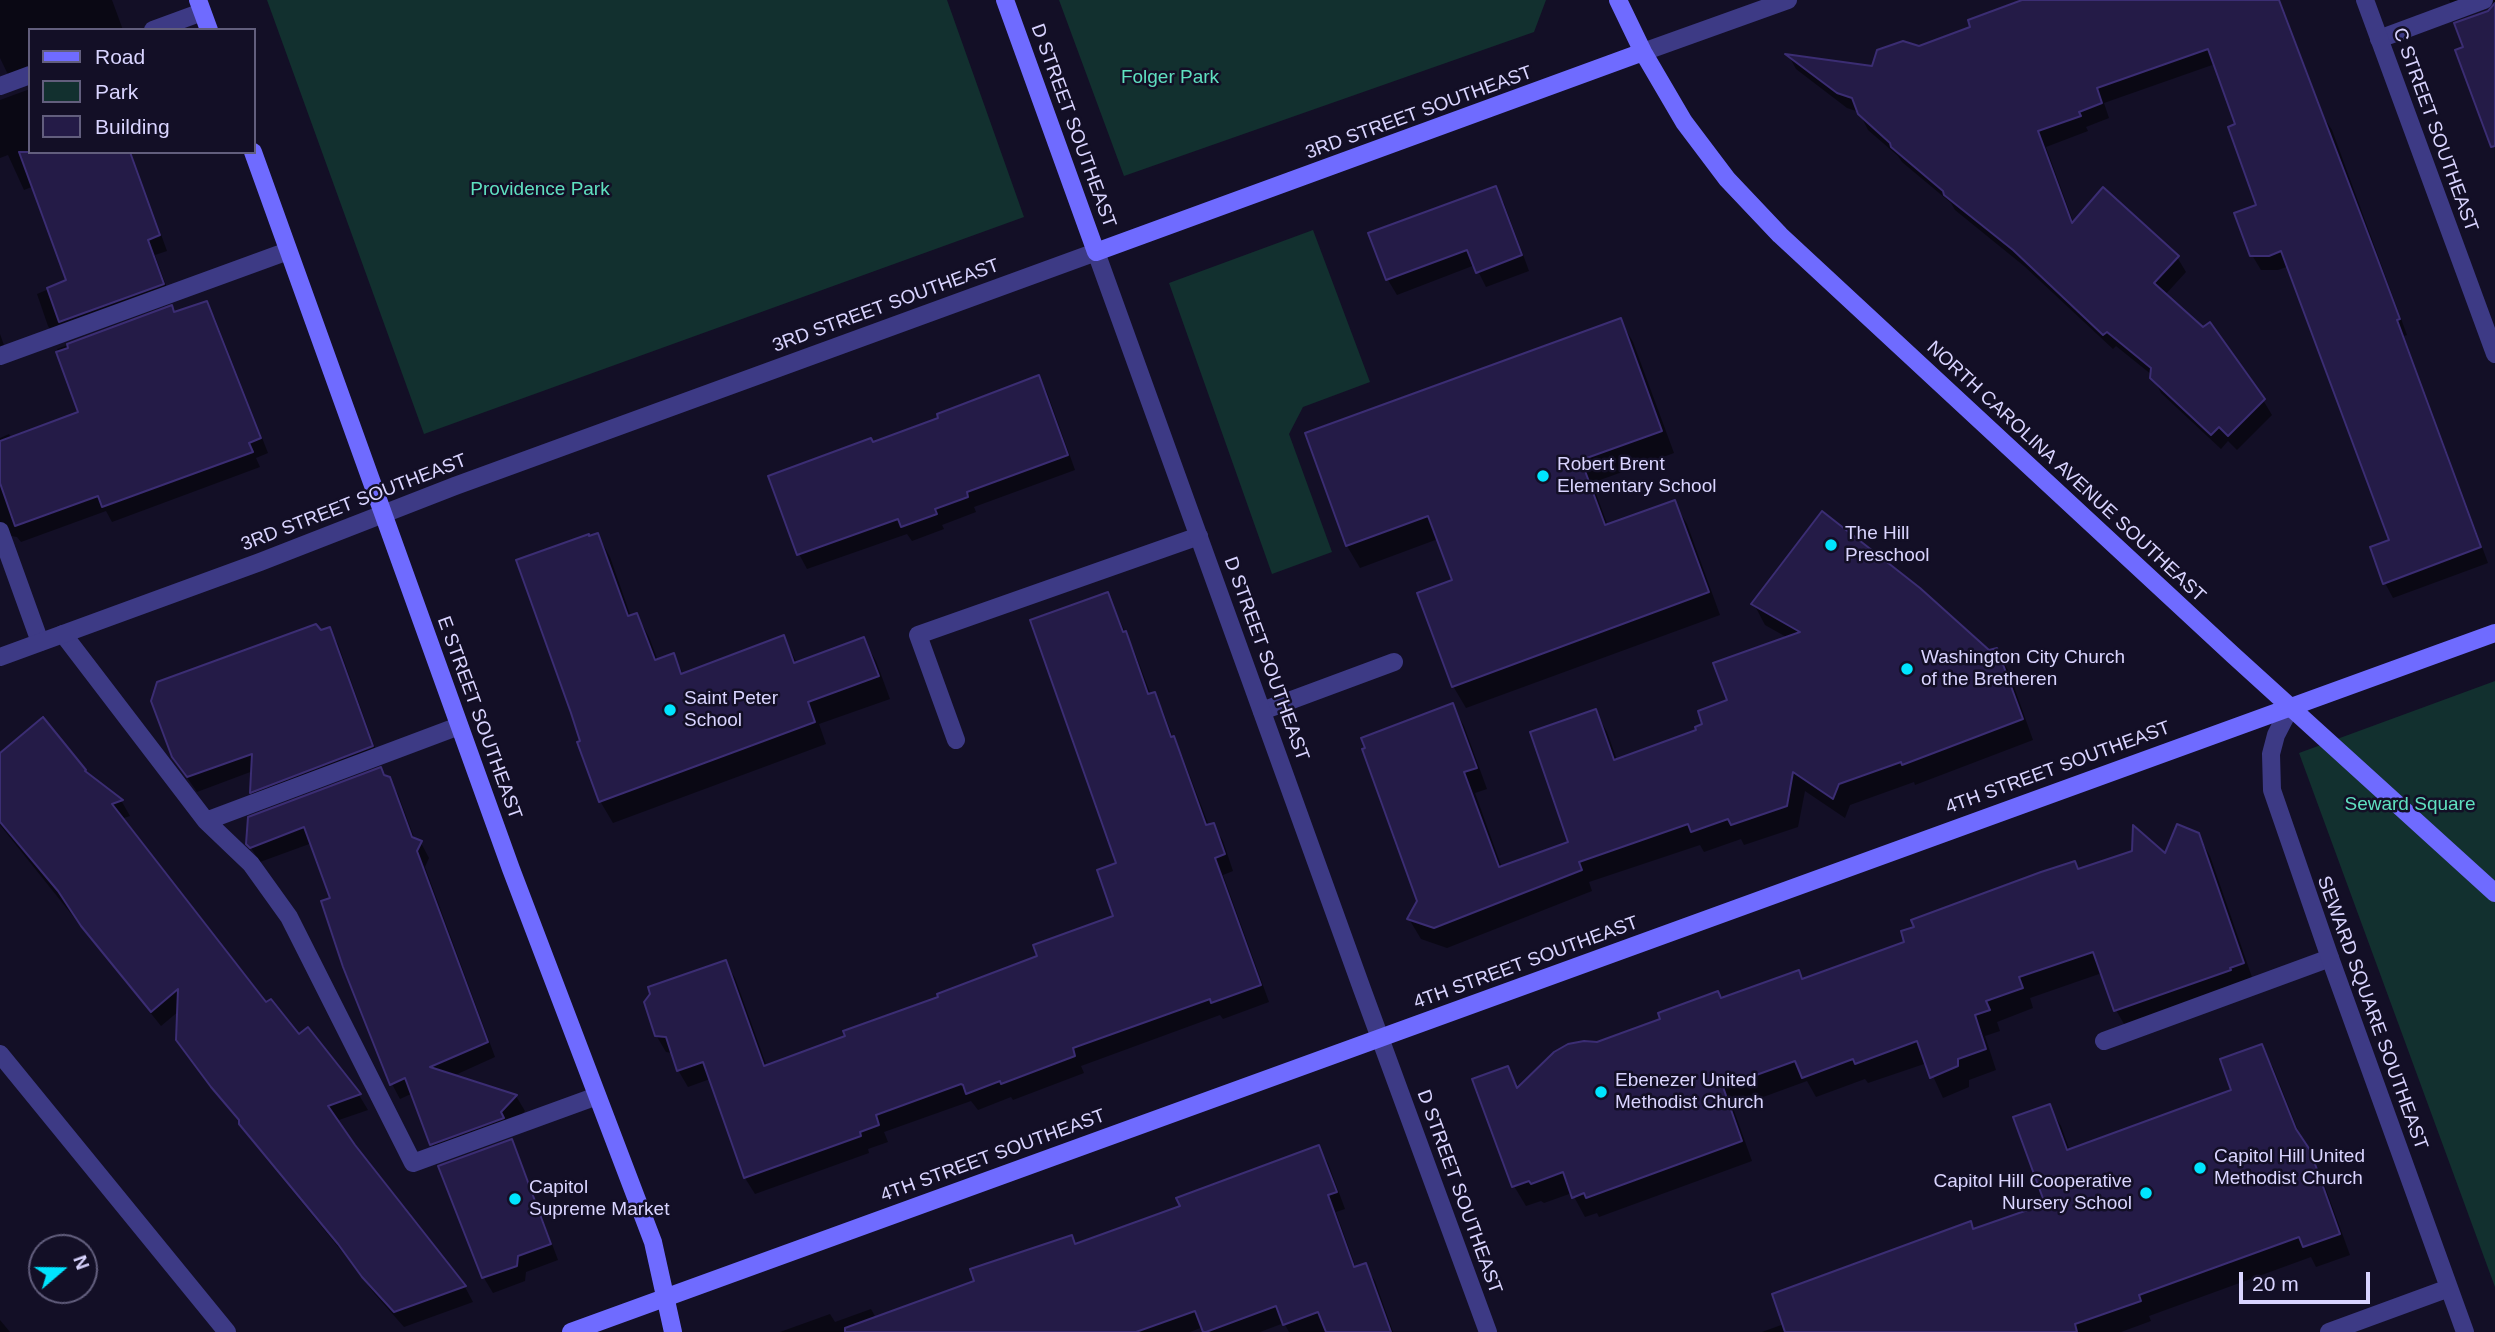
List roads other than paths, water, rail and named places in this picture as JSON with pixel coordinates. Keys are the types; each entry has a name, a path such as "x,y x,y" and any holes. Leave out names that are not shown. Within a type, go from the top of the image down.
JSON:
{"street":[{"name":"D STREET SOUTHEAST","path":"1005,0 1488,1332"},
{"path":"1618,0 1643,52"},
{"name":"3RD STREET SOUTHEAST","path":"0,657 1787,0"},
{"name":"C STREET SOUTHEAST","path":"2365,0 2495,354"},
{"path":"2379,39 2484,0"},
{"path":"157,28 200,6 208,28"},
{"name":"NORTH CAROLINA AVENUE SOUTHEAST","path":"1643,52 1667,96 1704,148 1727,178 1780,235 2495,893"},
{"path":"0,86 28,76"},
{"name":"E STREET SOUTHEAST","path":"254,154 459,726 653,1242 673,1332"},
{"path":"0,356 288,251"},
{"path":"0,531 40,642"},
{"path":"956,740 918,635 1199,536"},
{"path":"63,634 206,821 251,864 289,918 413,1163 597,1096"},
{"name":"4TH STREET SOUTHEAST","path":"571,1332 2495,634"},
{"path":"1262,711 1394,662"},
{"name":"SEWARD SQUARE SOUTHEAST","path":"2291,706 2276,736 2271,754 2272,790 2465,1332"},
{"path":"206,821 459,726"},
{"path":"2104,1041 2330,958"},
{"path":"0,1054 227,1332"},
{"path":"2329,1332 2449,1288"}],"place":[{"name":"Robert Brent Elementary School","path":"1543,476"},
{"name":"The Hill Preschool","path":"1831,545"},
{"name":"Washington City Church of the Bretheren","path":"1907,669"},
{"name":"Saint Peter School","path":"670,710"},
{"name":"Ebenezer United Methodist Church","path":"1601,1092"},
{"name":"Capitol Hill United Methodist Church","path":"2200,1168"},
{"name":"Capitol Hill Cooperative Nursery School","path":"2146,1193"},
{"name":"Capitol Supreme Market","path":"515,1199"}],"park label":[{"name":"Folger Park","path":"1170,78"},
{"name":"Providence Park","path":"540,190"},
{"name":"Seward Square","path":"2410,805"}]}
